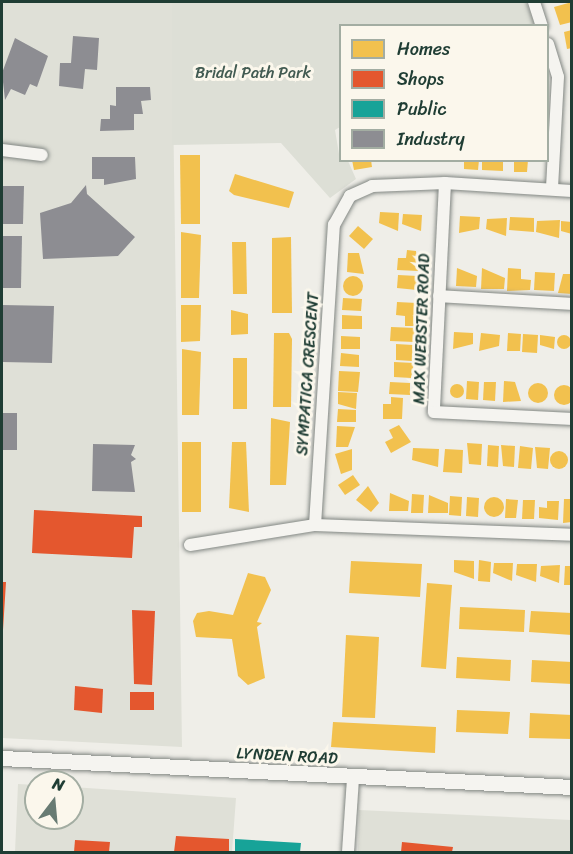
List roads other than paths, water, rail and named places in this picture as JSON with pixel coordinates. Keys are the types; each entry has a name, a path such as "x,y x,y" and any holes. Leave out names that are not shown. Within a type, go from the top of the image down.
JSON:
{"main road":[{"name":"LYNDEN ROAD","path":"2,758 352,778 572,787"}],"street":[{"path":"534,2 541,24"},
{"path":"549,47 558,77 552,188"},
{"path":"2,150 42,155"},
{"name":"SYMPATICA CRESCENT","path":"315,525 334,225 350,196 372,186 445,183 572,191"},
{"name":"MAX WEBSTER ROAD","path":"445,183 434,412 572,419"},
{"path":"439,296 572,304"},
{"path":"190,544 315,525 572,535"},
{"path":"348,852 352,778"}],"park label":[{"name":"Bridal Path Park","path":"253,73"}]}
